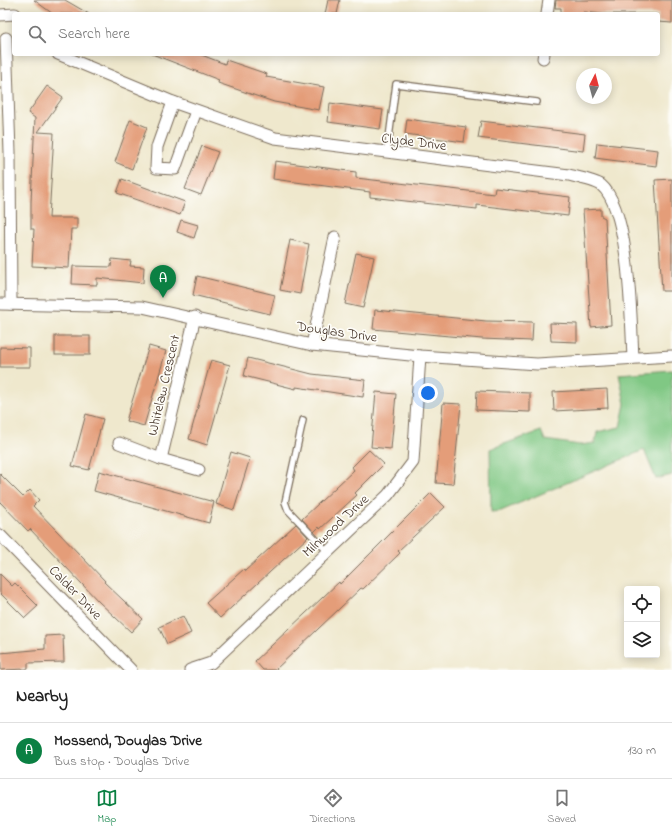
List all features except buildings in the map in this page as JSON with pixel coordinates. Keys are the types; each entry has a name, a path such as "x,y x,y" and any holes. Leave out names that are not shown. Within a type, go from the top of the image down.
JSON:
{"street":[{"path":"547,12 549,0"},
{"path":"0,15 12,14"},
{"path":"5,304 10,152 7,39"},
{"name":"Clyde Drive","path":"63,56 196,111 275,138 569,175 601,185 617,207 625,244 633,358"},
{"path":"173,102 157,147 156,168 175,169 196,111"},
{"path":"312,344 335,237"},
{"name":"Douglas Drive","path":"5,304 142,307 194,317 312,344 420,356 537,364 672,356"},
{"name":"Whitelaw Crescent","path":"161,460 194,317"},
{"name":"Milnwood Drive","path":"190,670 211,663 388,495 413,462 420,356"},
{"name":"Whitelaw Crescent","path":"120,444 161,460 199,470"},
{"name":"Calder Drive","path":"0,535 131,670"}],"lane":[{"path":"387,153 396,84 537,102"},
{"path":"303,420 285,502 288,510 328,552"}],"green space":[{"path":"672,370 672,475 656,479 644,450 501,511 491,512 490,449 541,431 545,440 580,445 595,443 597,432 620,427 625,404 619,374"}],"place":[{"name":"Mossend, Douglas Drive","path":"163,298"}]}
